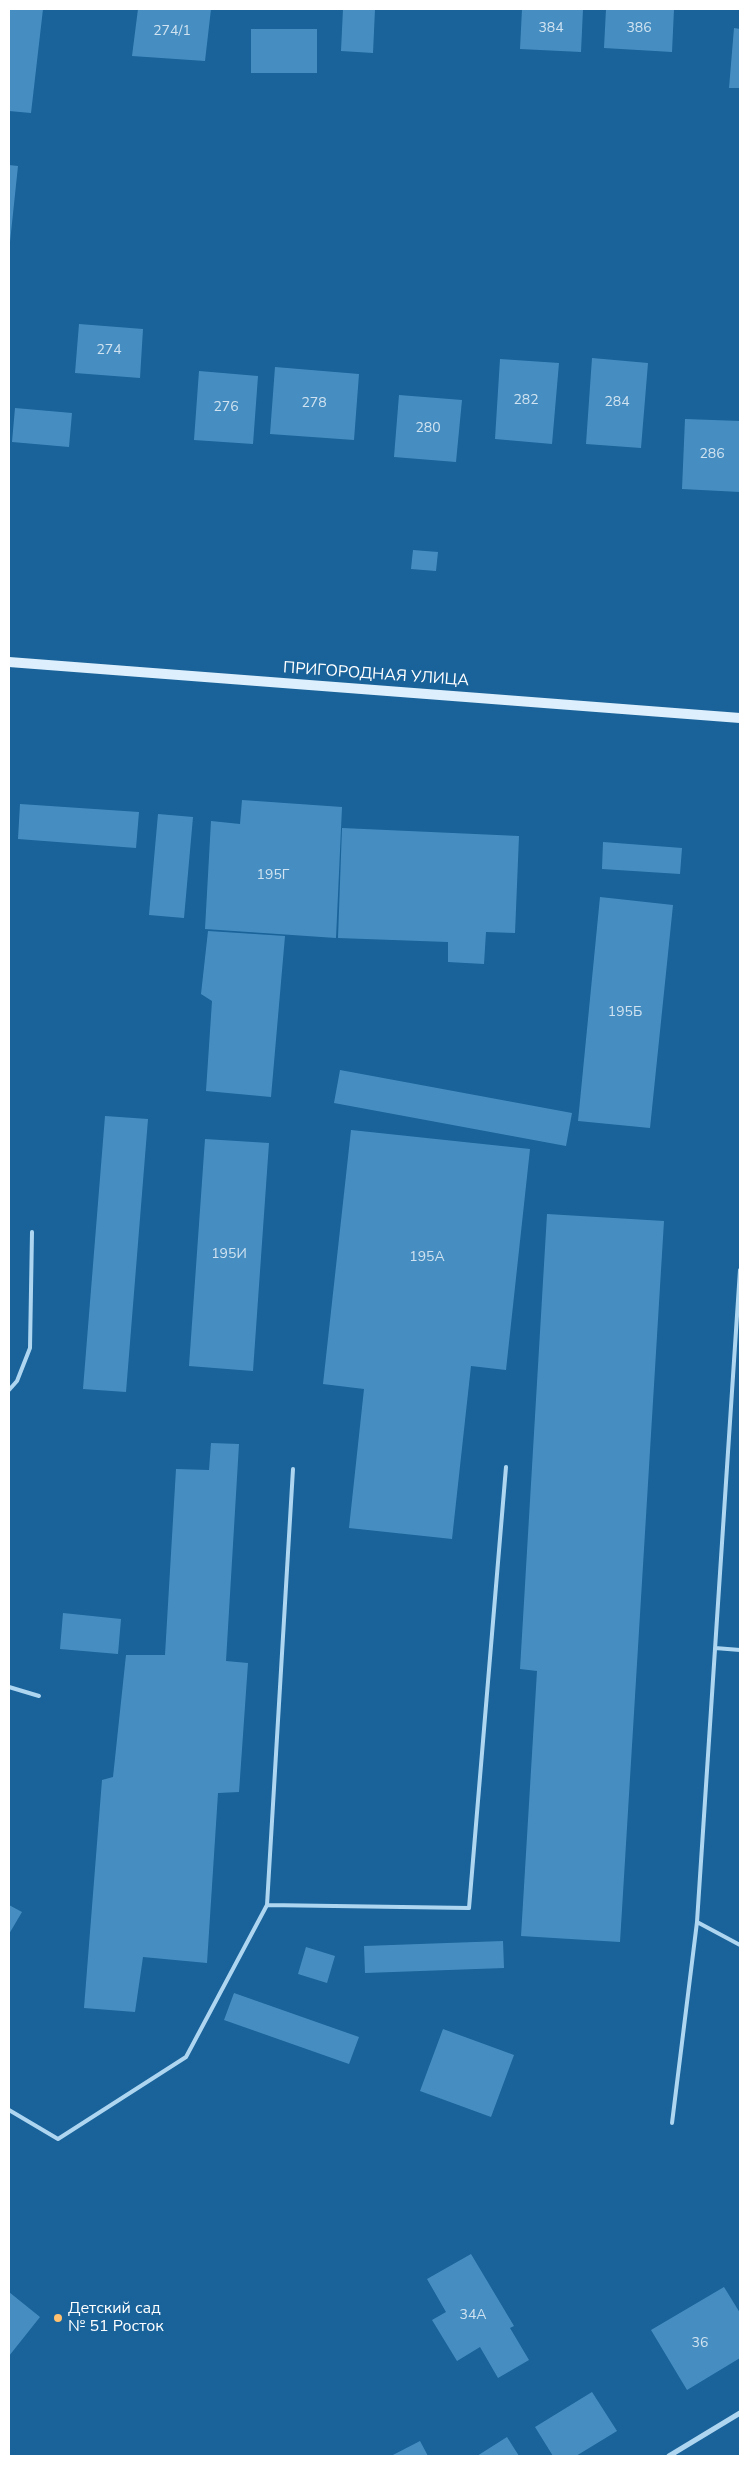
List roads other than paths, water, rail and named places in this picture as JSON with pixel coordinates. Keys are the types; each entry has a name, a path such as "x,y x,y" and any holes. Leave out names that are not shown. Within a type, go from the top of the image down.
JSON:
{"street":[{"name":"ПРИГОРОДНАЯ УЛИЦА","path":"9,662 740,718"},
{"path":"669,2456 740,2412"}],"lane":[{"path":"9,1390 16,1381 30,1348 32,1232"},
{"path":"672,2122 696,1922 740,1270"},
{"path":"735,1354 740,1354"},
{"path":"267,1905 469,1908 506,1468"},
{"path":"9,2110 58,2139 186,2057 267,1905 293,1469"},
{"path":"715,1648 740,1650"},
{"path":"9,1687 39,1696"},
{"path":"696,1922 740,1945"}],"place":[{"name":"Детский сад № 51 Росток","path":"58,2318"}]}
